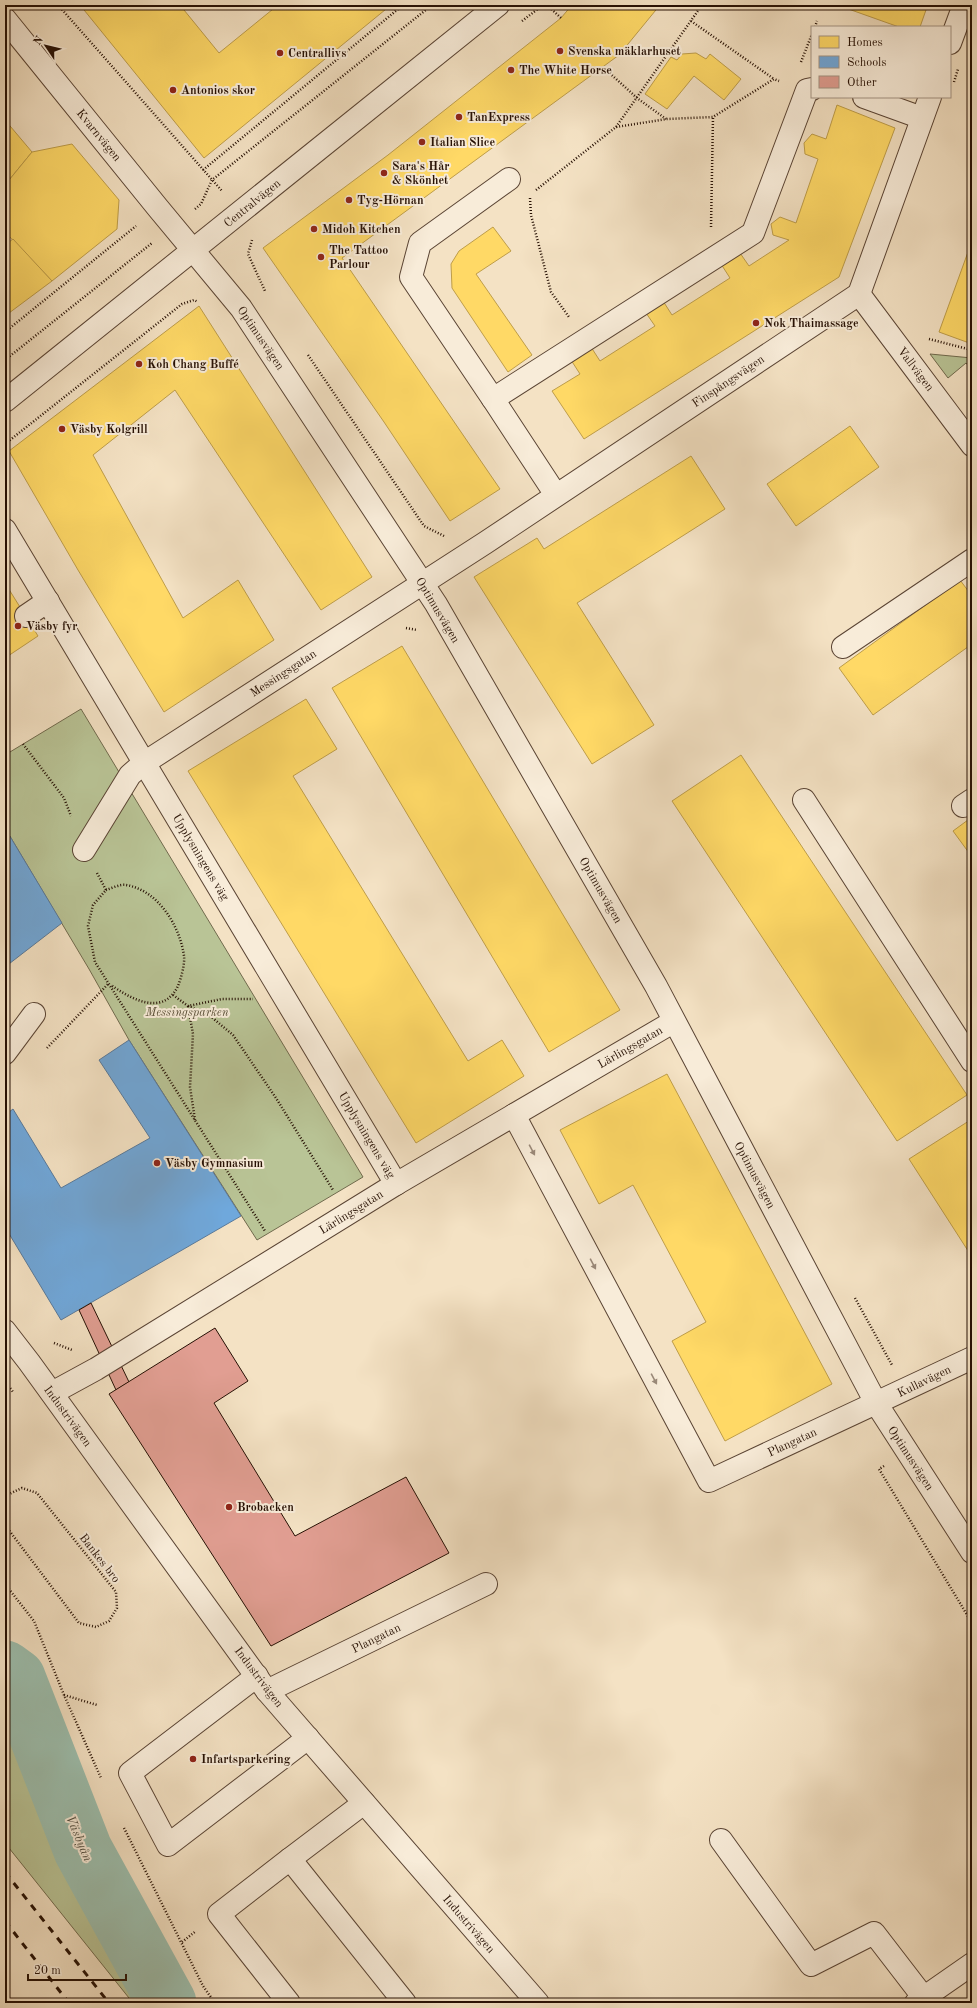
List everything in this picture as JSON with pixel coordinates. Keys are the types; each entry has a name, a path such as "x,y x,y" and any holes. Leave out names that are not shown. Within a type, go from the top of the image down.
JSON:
{"street":[{"name":"Centralvägen","path":"5,401 498,5"},
{"path":"951,40 964,5"},
{"name":"Kvarnvägen","path":"5,20 193,251"},
{"path":"493,399 753,233 807,90 811,89"},
{"path":"867,98 922,118"},
{"path":"859,294 930,98"},
{"path":"509,179 420,244 411,277 556,495"},
{"name":"Optimusvägen","path":"193,251 241,308 444,618 656,986 673,1022 876,1403 972,1552"},
{"name":"Vallvägen","path":"859,294 966,422 972,445"},
{"name":"Finspångsvägen","path":"422,583 485,543 859,294"},
{"name":"Upplysningens väg","path":"5,530 288,1000 396,1184"},
{"path":"843,647 972,560"},
{"name":"Messingsgatan","path":"84,850 130,776 144,763 422,583"},
{"path":"26,616 48,601"},
{"path":"804,800 972,1061"},
{"path":"5,1054 34,1014"},
{"name":"Lärlingsgatan","path":"52,1393 96,1369 396,1184 673,1022"},
{"name":"Plangatan","path":"514,1115 709,1481 876,1403"},
{"name":"Industrivägen","path":"5,1331 52,1393 262,1684 538,2003"},
{"name":"Kullavägen","path":"876,1403 972,1358"},
{"name":"Plangatan","path":"308,1738 168,1845 130,1773 262,1684 486,1584"},
{"path":"289,2003 219,1914 364,1803"},
{"path":"721,1840 811,1965 874,1933 920,2000 972,1964"},
{"path":"290,1859 404,2003"}],"path":[{"path":"58,5 212,180"},
{"path":"203,170 403,5"},
{"path":"5,360 200,204 212,180 432,5"},
{"path":"547,5 562,18"},
{"path":"585,340 551,292 531,215 530,194 616,127 702,5"},
{"path":"691,21 774,79 786,83"},
{"path":"815,26 817,21"},
{"path":"603,67 637,98 666,119"},
{"path":"616,127 666,119 713,117 774,79"},
{"path":"710,261 713,117"},
{"path":"5,332 140,223"},
{"path":"5,444 182,304 194,300 204,305"},
{"path":"924,338 972,350"},
{"path":"401,628 417,629 421,636"},
{"path":"24,744 64,798 84,850 106,890"},
{"path":"109,984 128,997 141,1002 158,1003 173,995 181,980 184,957 176,932 163,908 145,890 125,885 106,890 93,905 88,926 95,962 265,1232"},
{"path":"43,1051 109,984"},
{"path":"173,995 188,1006 209,1015 233,1035 268,1086 334,1192"},
{"path":"188,1006 222,999 256,999"},
{"path":"188,1006 193,1034 190,1087 196,1121"},
{"name":"Bankes bro","path":"5,1496 22,1488 37,1492 116,1592 117,1608 109,1621 96,1627 79,1623 5,1525"},
{"path":"64,1695 97,1705"}],"green space":[{"path":"930,354 972,358 972,370 966,363 948,378"},
{"name":"Messingsparken","path":"81,709 363,1177 257,1240 129,1040 89,969 5,828 5,755"},
{"path":"5,1706 57,1858 141,2003 133,2003 5,1843"}],"building: Homes":[{"path":"80,5 189,5 184,10 219,53 278,5 391,5 204,158"},
{"path":"572,5 660,5 619,55 342,258 500,489 450,521 384,422 263,248 388,155 561,18"},
{"path":"922,5 927,7 920,26 896,26 840,6"},
{"path":"696,53 706,59 710,54 741,79 724,100 694,76 667,109 645,94 671,57 677,60 682,54"},
{"path":"837,105 895,128 839,277 584,439 552,391 580,374 571,360 591,347 600,361 655,326 646,313 663,301 672,315 730,278 721,264 740,253 749,266 789,240 773,235 771,224 780,217 796,223 818,159 805,154 804,143 812,134 826,139"},
{"path":"5,120 32,152 5,185"},
{"path":"72,144 119,200 117,229 52,281 5,232 5,185 32,152"},
{"path":"493,227 511,251 476,274 532,355 508,372 452,288 451,264 459,251"},
{"path":"13,239 52,281 5,316 5,245"},
{"path":"972,241 972,344 939,332"},
{"path":"199,306 372,577 321,610 175,390 93,455 183,618 238,580 274,640 164,712 78,570 9,451"},
{"path":"850,426 879,467 796,526 767,484"},
{"path":"691,456 725,509 577,603 654,725 592,764 474,577 537,538 544,549"},
{"path":"960,580 972,596 972,644 873,715 839,668"},
{"name":"Väsby fyr","path":"5,583 38,636 5,658"},
{"path":"402,646 620,1010 549,1052 332,688"},
{"path":"306,699 337,749 293,776 468,1061 502,1040 524,1076 416,1143 188,771"},
{"path":"741,755 967,1095 897,1141 672,801"},
{"path":"972,817 972,857 953,831"},
{"path":"667,1074 832,1384 725,1441 672,1341 706,1322 633,1185 599,1204 560,1130"},
{"path":"972,1119 972,1257 909,1159"}],"building: Schools":[{"path":"5,828 62,923 5,967"},
{"name":"Väsby Gymnasium","path":"129,1040 241,1216 61,1320 5,1227 5,1115 13,1109 61,1188 150,1138 99,1060"}],"building: Other":[{"path":"91,1303 129,1382 116,1390 79,1310"},
{"name":"Brobacken","path":"215,1328 248,1381 214,1403 295,1536 406,1477 449,1553 271,1646 109,1394"}],"waterway":[{"name":"Väsbyån","path":"5,1670 16,1678 83,1850 167,2003"}],"railway":[{"path":"5,1872 109,2003"},
{"path":"5,1921 69,2003"}],"place":[{"name":"Svenska mäklarhuset","path":"560,51"},
{"name":"Centrallivs","path":"280,53"},
{"name":"The White Horse","path":"511,70"},
{"name":"Antonios skor","path":"173,90"},
{"name":"TanExpress","path":"459,117"},
{"name":"Italian Slice","path":"422,142"},
{"name":"Sara's Hår & Skönhet","path":"384,173"},
{"name":"Tyg-Hörnan","path":"349,200"},
{"name":"Midoh Kitchen","path":"314,229"},
{"name":"The Tattoo Parlour","path":"321,257"},
{"name":"Nok Thaimassage","path":"756,323"},
{"name":"Koh Chang Buffé","path":"139,364"},
{"name":"Väsby Kolgrill","path":"62,429"},
{"name":"Väsby fyr","path":"18,626"},
{"name":"Väsby Gymnasium","path":"157,1163"},
{"name":"Brobacken","path":"229,1507"},
{"name":"Infartsparkering","path":"193,1759"}]}
